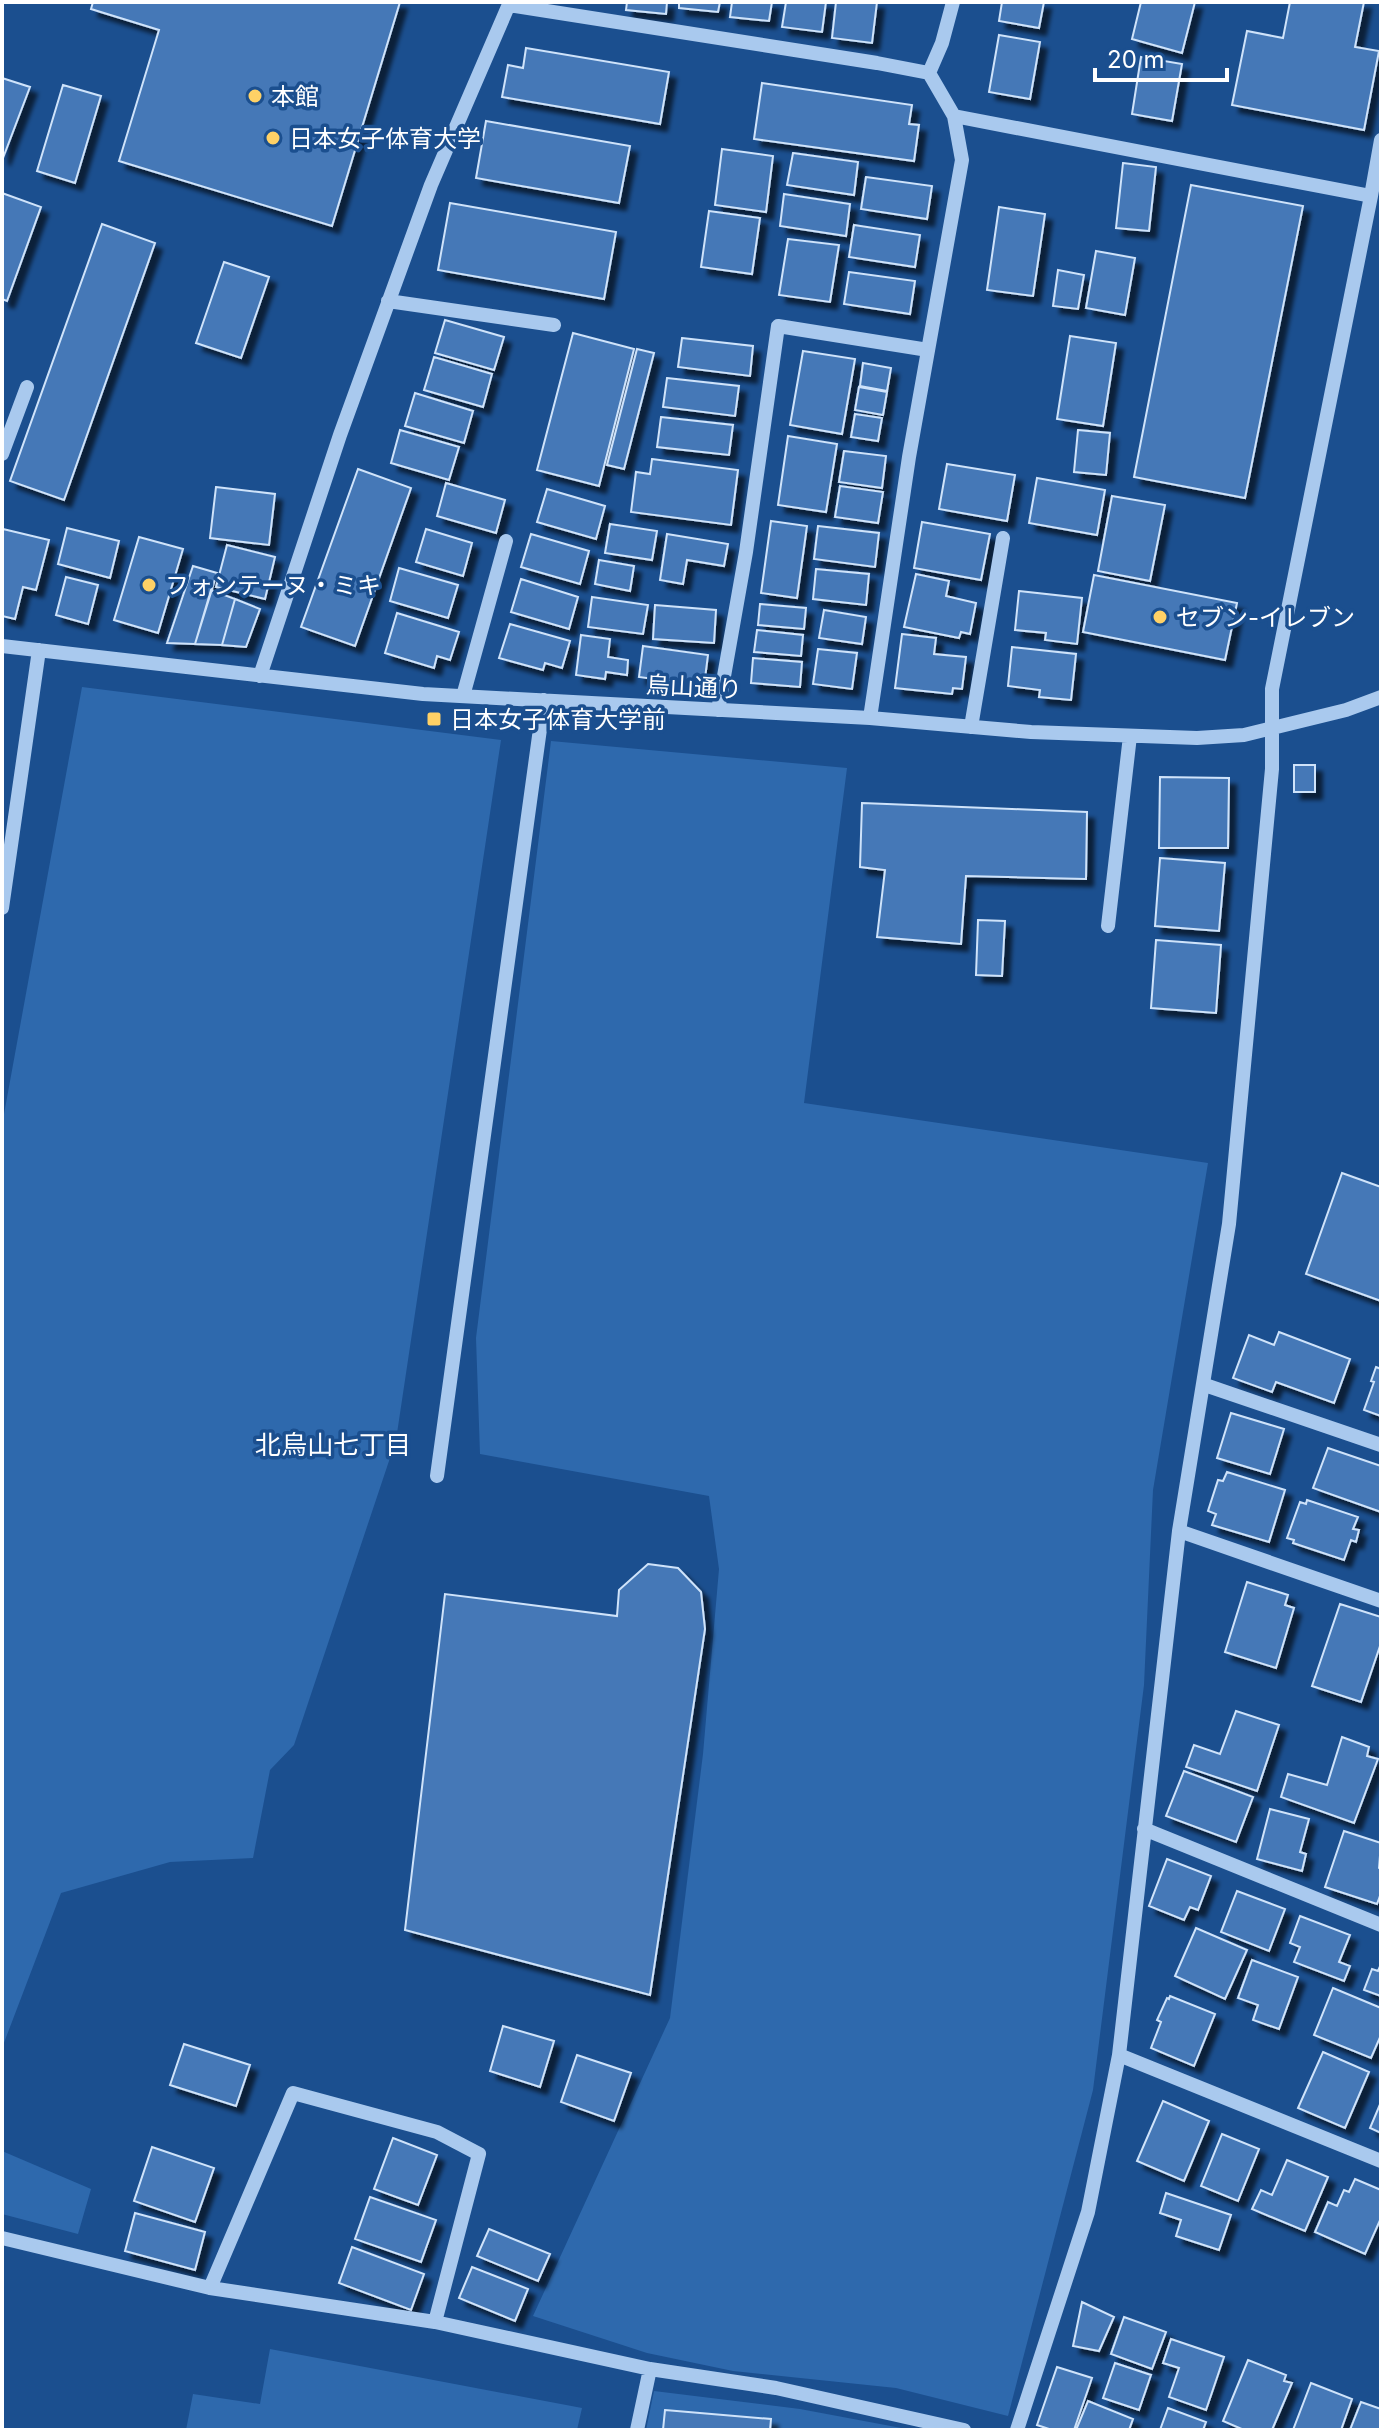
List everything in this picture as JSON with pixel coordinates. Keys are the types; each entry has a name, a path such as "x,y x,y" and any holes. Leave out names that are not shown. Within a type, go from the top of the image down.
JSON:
{"street":[{"path":"929,73 942,43 953,2"},
{"path":"260,676 340,435 431,185 510,4 929,73"},
{"path":"870,718 909,457 962,160 954,116 929,73"},
{"path":"954,116 1371,196"},
{"path":"1017,2430 1088,2212 1119,2055 1179,1531 1229,1224 1272,769 1272,689 1381,140"},
{"path":"388,301 554,325"},
{"path":"718,710 746,552 778,326 928,350"},
{"path":"2,454 27,387"},
{"path":"971,727 1003,538"},
{"path":"463,696 506,541"},
{"name":"烏山通り","path":"2,646 423,694 870,718 1130,736 1197,738 1244,735 1346,710 1381,697"},
{"path":"2,908 39,650"},
{"path":"437,1476 544,700"},
{"path":"1108,926 1130,736"},
{"path":"1205,1385 1381,1445"},
{"path":"1179,1531 1381,1601"},
{"path":"1144,1829 1381,1925"},
{"path":"1119,2055 1381,2161"},
{"path":"210,2288 293,2093 437,2132 479,2154 435,2322"},
{"path":"2,2238 210,2288 435,2322 650,2369 776,2388 964,2430"},
{"path":"637,2430 650,2369"}],"shaded area":[{"path":"82,687 501,740 396,1440 294,1745 270,1770 253,1858 170,1862 61,1893 2,2048 2,1125"},
{"path":"551,741 847,768 804,1103 1208,1163 1153,1490 1144,1685 1093,2090 1008,2416 896,2388 733,2371 647,2353 533,2316 670,2018 703,1754 719,1569 709,1496 480,1454 476,1338"},
{"path":"2,2151 91,2189 78,2234 2,2214"},
{"path":"270,2349 582,2408 577,2430 186,2430 193,2394 260,2404"},
{"path":"654,2391 800,2409 912,2430 646,2430"}],"building":[{"name":"本館","path":"93,2 400,2 332,226 119,161 159,30 91,9"},
{"path":"627,2 667,2 666,14 626,10"},
{"path":"679,2 720,2 718,12 679,8"},
{"path":"732,2 772,2 769,21 730,17"},
{"path":"786,2 826,2 822,32 782,27"},
{"path":"836,2 877,2 872,43 832,38"},
{"path":"1002,2 1044,2 1039,28 999,21"},
{"path":"1141,2 1195,2 1182,53 1132,39"},
{"path":"1290,2 1364,2 1355,47 1379,51 1364,130 1232,105 1247,31 1283,38"},
{"path":"999,35 1040,42 1030,99 989,92"},
{"path":"526,48 669,72 660,124 502,97 508,65 523,68"},
{"path":"1141,57 1182,64 1172,121 1132,114"},
{"path":"2,78 30,87 3,158 2,157"},
{"path":"762,83 912,105 909,124 919,125 914,161 754,139"},
{"path":"63,85 101,96 75,183 37,171"},
{"path":"486,121 630,146 619,203 476,178"},
{"path":"722,149 773,156 766,212 715,205"},
{"path":"793,153 858,162 854,195 787,185"},
{"path":"1123,163 1156,167 1149,231 1116,228"},
{"path":"866,177 932,186 927,219 861,209"},
{"path":"1191,185 1303,206 1245,498 1134,477"},
{"path":"2,193 41,207 7,301 2,299"},
{"path":"784,194 850,204 846,236 780,226"},
{"path":"450,203 616,232 604,299 438,270"},
{"path":"999,207 1045,214 1033,296 987,290"},
{"path":"709,211 760,218 752,274 701,267"},
{"path":"102,224 155,243 64,500 10,481"},
{"path":"854,225 920,235 915,267 849,257"},
{"path":"788,239 839,245 830,302 779,295"},
{"path":"1096,251 1135,258 1125,315 1086,308"},
{"path":"224,262 269,277 241,358 196,343"},
{"path":"1058,270 1084,275 1078,309 1053,306"},
{"path":"849,272 915,281 910,314 844,304"},
{"path":"445,320 504,337 494,370 435,353"},
{"path":"573,333 634,349 599,486 537,470"},
{"path":"1070,336 1116,343 1103,426 1057,419"},
{"path":"682,338 753,346 750,376 678,367"},
{"path":"637,349 654,353 624,469 607,465"},
{"path":"803,351 855,359 842,434 790,425"},
{"path":"434,357 492,374 483,407 424,390"},
{"path":"863,363 891,368 887,391 860,386"},
{"path":"667,378 739,386 735,416 663,407"},
{"path":"859,387 887,392 883,415 855,410"},
{"path":"415,393 473,411 464,443 405,426"},
{"path":"855,414 882,418 878,441 851,437"},
{"path":"661,417 733,425 729,455 657,447"},
{"path":"400,430 459,447 449,480 391,463"},
{"path":"1078,430 1110,433 1106,475 1074,472"},
{"path":"788,436 837,444 826,512 778,505"},
{"path":"844,451 886,456 882,488 839,482"},
{"path":"652,459 738,470 731,525 631,512 636,472 650,474"},
{"path":"947,464 1015,475 1007,521 939,509"},
{"path":"358,469 411,488 355,646 301,627"},
{"path":"1037,478 1105,490 1097,535 1029,523"},
{"path":"446,483 505,500 496,533 437,516"},
{"path":"840,486 883,492 878,523 835,517"},
{"path":"216,487 275,494 269,545 210,538"},
{"path":"547,489 605,506 596,539 537,522"},
{"path":"1112,496 1165,505 1150,581 1098,571"},
{"path":"771,521 807,526 797,598 761,593"},
{"path":"922,522 990,534 981,580 914,568"},
{"path":"610,524 657,531 652,560 605,553"},
{"path":"818,526 879,533 875,567 814,559"},
{"path":"67,528 119,541 110,578 58,564"},
{"path":"3,529 49,540 36,590 23,587 15,619 2,616"},
{"path":"426,529 472,543 463,576 416,562"},
{"path":"531,534 589,551 580,584 521,567"},
{"path":"667,534 728,544 724,566 687,560 683,584 660,580"},
{"name":"フォンテーヌ・ミキ","path":"139,537 183,549 158,633 114,620"},
{"path":"227,545 275,557 265,599 216,587"},
{"path":"599,560 634,566 630,591 595,584"},
{"path":"193,566 217,573 195,644 167,643"},
{"path":"399,568 458,585 448,618 390,601"},
{"path":"816,569 869,574 866,605 813,599"},
{"path":"916,574 949,581 946,596 976,603 970,634 961,632 959,638 904,627"},
{"name":"セブン-イレブン","path":"1094,575 1237,603 1225,660 1083,632"},
{"path":"66,577 98,585 88,624 56,615"},
{"path":"521,579 578,597 569,629 511,612"},
{"path":"211,590 235,599 222,645 195,644"},
{"path":"1019,591 1082,598 1077,644 1045,640 1046,633 1015,630"},
{"path":"592,597 648,605 643,634 588,627"},
{"path":"235,599 260,609 246,647 222,645"},
{"path":"760,604 806,608 804,629 758,625"},
{"path":"655,605 716,610 714,643 653,639"},
{"path":"824,610 866,617 862,644 819,638"},
{"path":"397,613 459,632 450,660 437,656 434,668 385,653"},
{"path":"510,624 570,641 562,668 545,663 543,670 499,658"},
{"path":"757,630 803,635 801,656 754,652"},
{"path":"902,634 936,638 934,654 966,657 962,689 953,688 952,694 895,688"},
{"path":"581,635 610,639 608,657 628,660 627,675 606,672 605,679 576,675"},
{"path":"643,646 708,655 704,686 639,677"},
{"path":"1012,647 1076,654 1071,700 1039,697 1040,690 1008,686"},
{"path":"818,649 857,653 852,689 813,684"},
{"path":"753,658 802,662 800,687 751,683"},
{"path":"1294,765 1315,765 1315,792 1294,792"},
{"path":"1160,777 1229,778 1228,848 1159,848"},
{"path":"862,803 1087,812 1086,879 966,876 961,944 877,937 885,870 860,867"},
{"path":"1160,858 1225,863 1219,931 1155,926"},
{"path":"978,920 1005,921 1002,976 976,975"},
{"path":"1156,940 1221,945 1216,1013 1151,1008"},
{"path":"1342,1173 1381,1187 1381,1301 1306,1274"},
{"path":"1279,1332 1350,1359 1334,1403 1276,1382 1272,1392 1233,1378 1249,1335 1274,1345"},
{"path":"1376,1367 1381,1369 1381,1416 1364,1410"},
{"path":"1231,1413 1284,1429 1270,1474 1217,1458"},
{"path":"1328,1448 1381,1466 1381,1512 1313,1488"},
{"path":"1227,1472 1285,1490 1269,1542 1212,1525 1216,1514 1208,1511 1218,1480 1223,1481"},
{"path":"1307,1500 1358,1517 1353,1529 1359,1530 1356,1542 1351,1540 1344,1560 1293,1543 1294,1540 1287,1538 1300,1502 1306,1504"},
{"path":"648,1564 678,1568 701,1592 705,1629 650,1995 405,1930 445,1594 617,1616 619,1590"},
{"path":"1247,1582 1288,1595 1285,1605 1294,1608 1276,1668 1225,1652"},
{"path":"1340,1604 1381,1617 1381,1643 1361,1702 1312,1686"},
{"path":"1236,1711 1279,1725 1257,1791 1186,1767 1194,1745 1220,1754"},
{"path":"1342,1737 1369,1747 1367,1756 1378,1759 1354,1823 1281,1797 1288,1774 1327,1785"},
{"path":"1184,1771 1253,1797 1236,1842 1166,1816"},
{"path":"1270,1809 1309,1819 1300,1852 1306,1854 1302,1871 1257,1859"},
{"path":"1344,1831 1381,1843 1381,1893 1377,1904 1325,1887"},
{"path":"1167,1859 1211,1876 1198,1910 1190,1907 1184,1920 1149,1906"},
{"path":"1237,1891 1285,1909 1269,1951 1221,1932"},
{"path":"1300,1916 1350,1935 1339,1962 1350,1966 1344,1981 1294,1962 1300,1947 1290,1943"},
{"path":"1196,1928 1247,1950 1225,1999 1175,1976"},
{"path":"1252,1960 1298,1977 1279,2029 1253,2020 1258,2005 1238,1998"},
{"path":"1381,1964 1381,1996 1364,1990 1372,1969 1378,1971"},
{"path":"1333,1988 1381,2008 1381,2035 1371,2058 1314,2035"},
{"path":"1170,1996 1215,2014 1194,2066 1151,2048 1161,2022 1157,2020"},
{"path":"503,2026 554,2041 540,2087 490,2071"},
{"path":"184,2044 250,2065 236,2106 170,2085"},
{"path":"1323,2052 1369,2072 1345,2128 1298,2108"},
{"path":"577,2055 631,2073 614,2121 561,2102"},
{"path":"1163,2101 1209,2121 1184,2181 1137,2161"},
{"path":"1381,2102 1381,2133 1370,2128"},
{"path":"1222,2134 1259,2149 1238,2201 1201,2186"},
{"path":"393,2138 437,2155 418,2205 374,2189"},
{"path":"152,2147 214,2168 195,2222 134,2201"},
{"path":"1287,2160 1328,2177 1305,2231 1252,2209 1261,2190 1272,2195"},
{"path":"1355,2179 1381,2190 1381,2218 1365,2254 1315,2232 1328,2202 1337,2206 1344,2190 1349,2192"},
{"path":"1166,2193 1231,2215 1219,2250 1176,2236 1181,2220 1160,2213"},
{"path":"370,2197 436,2220 421,2262 355,2239"},
{"path":"135,2213 205,2232 195,2270 125,2251"},
{"path":"489,2229 550,2254 538,2281 477,2256"},
{"path":"352,2247 424,2274 411,2310 339,2283"},
{"path":"472,2267 528,2289 515,2321 459,2298"},
{"path":"1082,2302 1114,2317 1099,2351 1073,2346"},
{"path":"1124,2317 1166,2332 1152,2369 1111,2354"},
{"path":"1171,2339 1224,2357 1206,2410 1169,2397 1179,2368 1163,2363"},
{"path":"1248,2360 1286,2375 1284,2381 1292,2383 1272,2430 1244,2430 1223,2421"},
{"path":"1115,2363 1151,2375 1139,2410 1103,2398"},
{"path":"1057,2367 1092,2378 1074,2430 1052,2430 1037,2425"},
{"path":"1311,2383 1352,2399 1341,2430 1293,2430"},
{"path":"1088,2401 1133,2419 1129,2430 1076,2430"},
{"path":"1361,2402 1381,2409 1381,2430 1350,2430"},
{"path":"1168,2408 1206,2422 1203,2430 1160,2430"},
{"path":"665,2410 771,2419 770,2430 663,2430"}],"place":[{"name":"本館","path":"255,96"},
{"name":"日本女子体育大学","path":"273,138"},
{"name":"フォンテーヌ・ミキ","path":"149,585"},
{"name":"セブン-イレブン","path":"1160,617"},
{"name":"日本女子体育大学前","path":"434,719"}],"district":[{"name":"北烏山七丁目","path":"333,1444"}]}
